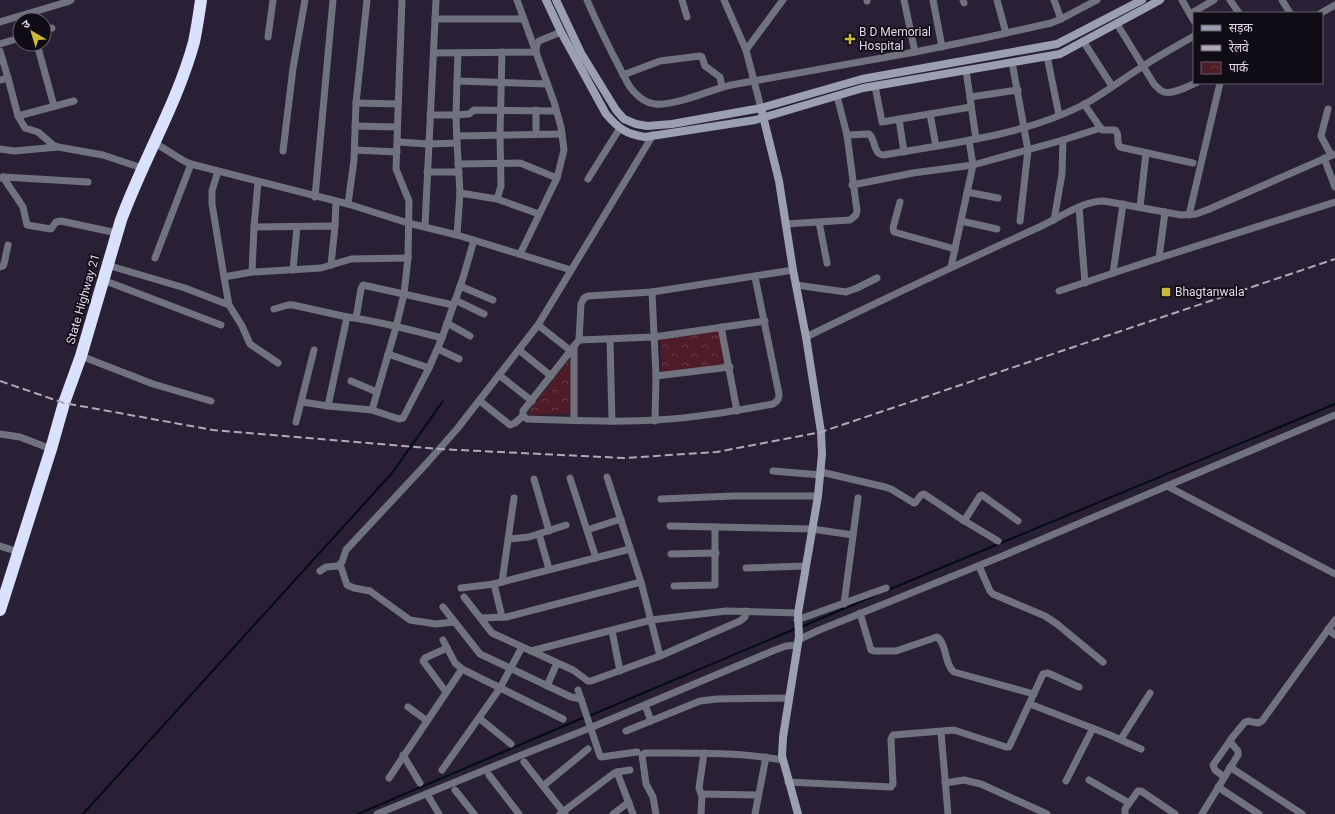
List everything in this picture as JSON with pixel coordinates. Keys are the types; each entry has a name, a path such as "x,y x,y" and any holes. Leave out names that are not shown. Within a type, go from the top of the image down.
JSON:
{"highway":[{"name":"State Highway 21","path":"0,610 64,403 81,356 117,233 129,198 155,143 183,74 196,30 201,0"}],"main road":[{"path":"546,0 560,32 606,114 620,128 628,133 645,137 764,118 875,86 1060,54 1160,0"},
{"path":"556,0 581,53 616,110 624,119 636,124 647,126 672,124 762,108 862,79 1057,44 1136,1"},
{"path":"762,108 779,181 821,432 821,473 797,619 798,641 783,737 783,760 798,814"}],"street":[{"path":"0,22 71,0"},
{"path":"268,37 273,0"},
{"path":"283,151 293,68 305,0"},
{"path":"315,197 333,0"},
{"path":"348,204 355,150 356,104 367,0"},
{"path":"372,410 404,294 408,258 408,201 397,173 397,127 402,0"},
{"path":"425,226 436,0"},
{"path":"517,0 548,84 562,134 564,150 557,178 520,254"},
{"path":"587,0 623,75 631,88 644,100 653,104 680,100 722,87 942,47 1006,33 1061,19 1097,0"},
{"path":"682,0 687,17"},
{"path":"724,0 746,50 762,108"},
{"path":"746,50 783,0"},
{"path":"904,0 915,52"},
{"path":"933,0 942,47"},
{"path":"997,0 1006,33"},
{"path":"1054,0 1061,19"},
{"path":"1182,0 1193,19"},
{"path":"1193,12 1214,0"},
{"path":"1230,0 1238,12"},
{"path":"1282,0 1289,12"},
{"path":"1323,12 1335,5"},
{"path":"435,19 523,19"},
{"path":"1116,24 1154,84 1164,93 1193,84"},
{"path":"536,52 539,41 560,32"},
{"path":"847,135 869,134 880,155 972,140 1025,128 1084,104 1143,66 1193,37"},
{"path":"0,44 12,40"},
{"path":"1083,41 1112,86"},
{"path":"0,51 18,116 25,128 38,132 53,145 58,147 103,155 142,168"},
{"path":"39,52 54,106"},
{"path":"497,198 501,186 500,135 502,110 502,52"},
{"path":"434,53 536,52"},
{"path":"457,235 460,193 456,115 458,53"},
{"path":"623,75 653,62 700,56 702,57 705,66 720,77 722,87"},
{"path":"1047,56 1059,115"},
{"path":"1012,62 1028,150 1020,221"},
{"path":"951,267 973,165 971,107 966,70"},
{"path":"0,80 8,78"},
{"path":"457,81 548,84"},
{"path":"1189,215 1220,84"},
{"path":"875,86 881,121 884,122 971,107"},
{"path":"970,97 1018,90"},
{"path":"786,224 850,220 854,218 857,211 852,185 847,135 837,96"},
{"path":"18,116 74,101"},
{"path":"356,104 398,104"},
{"path":"1084,104 1103,131 1113,129 1116,131 1118,134 1118,144 1120,147 1193,163"},
{"path":"1328,109 1321,136 1330,156 1335,187"},
{"path":"430,115 468,114 474,110 556,111"},
{"path":"536,110 536,134"},
{"path":"930,114 936,146"},
{"path":"899,119 904,152"},
{"path":"355,126 397,127"},
{"path":"588,179 620,128"},
{"path":"852,185 913,173 973,165 1064,140 1101,128"},
{"path":"398,142 429,144 500,135 562,134"},
{"path":"454,622 436,624 410,620 370,591 354,588 348,585 340,564 343,556 348,547 427,463 480,401 538,325 653,135"},
{"path":"1054,220 1062,174 1064,140"},
{"path":"155,143 191,164 315,197 348,204 408,223 425,226 474,240 571,270"},
{"path":"0,149 14,151 58,147"},
{"path":"355,150 397,152"},
{"path":"1140,207 1146,153"},
{"path":"806,337 951,267 1054,220 1078,207 1095,201 1104,201 1189,215 1207,210 1330,156"},
{"path":"155,258 191,164"},
{"path":"458,164 525,164 557,178"},
{"path":"218,171 212,191 212,204 229,305 242,326 250,344 278,364"},
{"path":"427,172 459,172"},
{"path":"1,177 23,207 27,225 51,229 56,222 61,221 117,233"},
{"path":"1,177 88,182"},
{"path":"252,272 258,182"},
{"path":"968,192 998,198"},
{"path":"460,193 497,198 539,214"},
{"path":"331,265 336,202"},
{"path":"900,202 893,228 894,232 955,249"},
{"path":"1059,291 1335,202"},
{"path":"1113,273 1123,204"},
{"path":"1078,207 1085,283"},
{"path":"1159,258 1165,212"},
{"path":"961,221 997,229"},
{"path":"819,222 827,263"},
{"path":"254,227 334,226"},
{"path":"293,270 297,227"},
{"path":"302,402 372,410 400,419 403,418 438,349 474,240"},
{"path":"0,267 4,264 8,245"},
{"path":"224,277 252,272 321,268 351,259 408,258"},
{"path":"107,265 185,288 229,305"},
{"path":"574,420 574,346 581,304 584,298 588,296 652,292 793,270"},
{"path":"523,416 527,419 612,421 655,420 696,417 773,404 779,399 780,394 755,277"},
{"path":"796,285 846,292 876,278"},
{"path":"103,280 221,325"},
{"path":"356,318 361,288 363,285 454,303 484,314"},
{"path":"460,286 493,300"},
{"path":"652,292 656,376 655,420"},
{"path":"274,309 294,305 442,338"},
{"path":"328,406 347,317"},
{"path":"538,325 574,346 610,340 654,337 764,321"},
{"path":"447,323 470,336"},
{"path":"721,327 730,367 737,411"},
{"path":"610,340 612,421"},
{"path":"480,401 510,425 515,423 523,416 524,412 532,401 574,346"},
{"path":"438,349 459,359"},
{"path":"296,422 314,350"},
{"path":"519,350 552,376"},
{"path":"388,354 429,368"},
{"path":"81,356 149,383 211,401"},
{"path":"656,376 730,367"},
{"path":"500,375 532,401"},
{"path":"351,381 377,392"},
{"path":"377,814 645,705 798,641 817,631 860,613 979,566 1335,415"},
{"path":"0,434 20,437 51,449"},
{"path":"773,471 821,473 888,488 914,504 921,495 924,494 964,521 998,541"},
{"path":"607,477 641,582 660,656"},
{"path":"570,478 596,558"},
{"path":"534,479 549,531"},
{"path":"1168,486 1335,574"},
{"path":"964,521 981,495 1018,521"},
{"path":"661,499 734,496 818,496"},
{"path":"502,617 498,583 509,538 514,498"},
{"path":"844,604 858,498"},
{"path":"587,530 621,519"},
{"path":"509,538 521,538 539,534 566,525"},
{"path":"670,526 812,529 853,535"},
{"path":"674,586 715,585 715,527"},
{"path":"539,534 549,570"},
{"path":"0,546 18,552"},
{"path":"460,588 498,583 630,549"},
{"path":"670,554 716,553"},
{"path":"320,571 326,567 338,566 340,564"},
{"path":"746,568 805,566"},
{"path":"979,566 990,591 993,594 1045,616 1103,662"},
{"path":"481,618 520,614 641,582"},
{"path":"531,651 651,620 713,612 746,611 797,619 844,604 886,588"},
{"path":"464,597 492,633 576,671 588,681 594,681 660,656 740,621 745,617 746,611"},
{"path":"443,607 480,654 571,697 581,699"},
{"path":"860,613 871,650 896,651 937,637 941,641 949,666 954,672 1034,694"},
{"path":"1224,776 1215,770 1213,766 1230,741 1245,722 1248,721 1258,723 1262,721 1335,620"},
{"path":"1328,629 1335,635"},
{"path":"612,631 620,671"},
{"path":"443,640 455,663 462,669 563,719"},
{"path":"442,770 500,688 522,647"},
{"path":"446,692 423,661 425,658 447,648"},
{"path":"547,686 557,663"},
{"path":"389,778 426,720 462,669"},
{"path":"788,782 891,787 893,784 891,736 896,734 958,730 1006,747 1010,747 1042,676 1045,673 1079,687"},
{"path":"578,690 601,757 637,752"},
{"path":"1121,740 1150,693"},
{"path":"626,731 700,701 717,699 789,698"},
{"path":"1030,704 1141,749"},
{"path":"645,705 651,721"},
{"path":"408,707 426,720"},
{"path":"479,718 512,744"},
{"path":"1066,781 1092,728"},
{"path":"941,732 948,814"},
{"path":"1202,814 1238,753 1230,741"},
{"path":"543,786 588,749"},
{"path":"656,814 652,797 646,784 643,754 704,753 766,757 783,760"},
{"path":"701,813 702,800 699,788 704,753"},
{"path":"403,755 420,783"},
{"path":"755,814 766,757"},
{"path":"524,762 563,813 617,772 630,770"},
{"path":"1230,767 1302,814"},
{"path":"617,772 633,814"},
{"path":"488,775 519,814"},
{"path":"945,783 964,780 981,784 1046,814"},
{"path":"1088,780 1129,803"},
{"path":"1218,787 1258,814"},
{"path":"455,790 474,814"},
{"path":"1125,814 1125,809 1136,792 1141,791 1175,814"},
{"path":"427,794 439,814"},
{"path":"701,794 758,795"},
{"path":"613,814 628,802"}],"green space":[{"path":"719,328 725,365 662,373 660,339"},
{"path":"568,361 571,362 571,414 530,415 529,411"}],"waterway":[{"path":"83,814 392,473 443,401"},
{"path":"888,590 1335,404"},
{"path":"801,627 876,595"},
{"path":"589,716 797,628"},
{"path":"358,814 585,717"}],"railway":[{"path":"0,381 64,403 213,430 439,449 624,458 717,452 821,432 1335,259"}],"place":[{"name":"B D Memorial Hospital","path":"850,39"},
{"name":"Bhagtanwala","path":"1166,292"}]}
